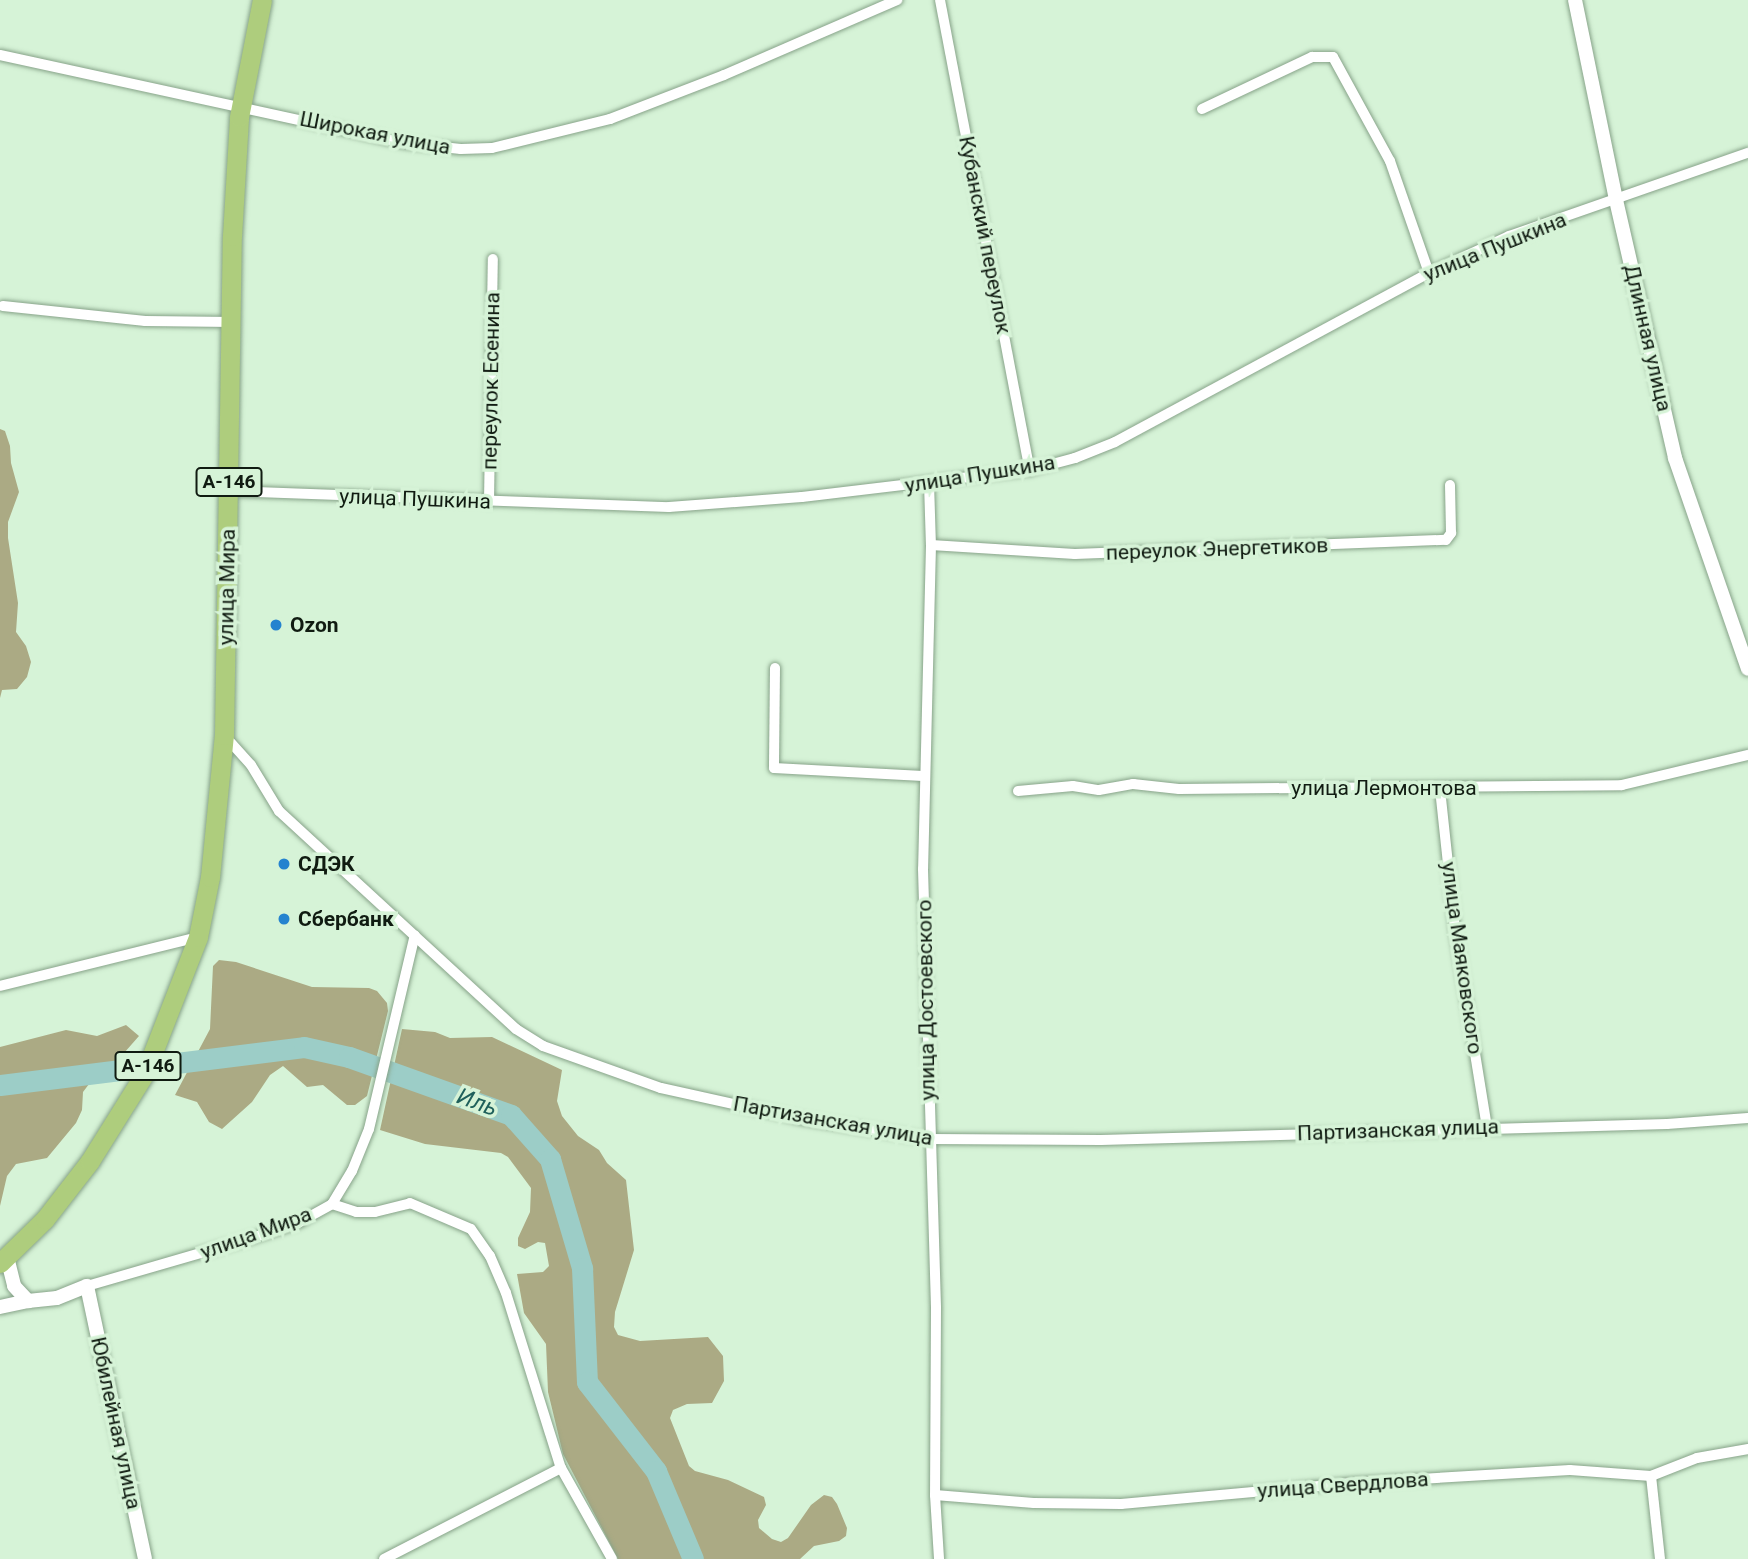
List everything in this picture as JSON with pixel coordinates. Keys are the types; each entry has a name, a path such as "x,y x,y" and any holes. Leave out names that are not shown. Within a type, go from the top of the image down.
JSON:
{"highway":[{"name":"улица Мира","path":"4,1260 45,1219 90,1161 145,1073 198,937 210,877 224,735 233,322 232,236 240,108 262,0"}],"main road":[{"name":"Длинная улица","path":"1575,0 1616,200 1675,458 1748,669"},
{"path":"4,1260 14,1286 27,1301"},
{"name":"улица Мира","path":"0,1307 57,1298 87,1286"},
{"name":"Юбилейная улица","path":"87,1286 145,1559"}],"street":[{"name":"Широкая улица","path":"0,55 404,143 461,149 492,148 610,119 724,75 897,0"},
{"name":"Кубанский переулок","path":"940,0 1030,470"},
{"path":"1202,109 1312,57 1333,57 1390,161 1429,273"},
{"name":"улица Пушкина","path":"229,491 669,507 929,483 1030,470 1075,458 1115,442 1429,273 1509,236 1748,153"},
{"name":"переулок Есенина","path":"489,502 493,259"},
{"path":"3,306 145,321 233,322"},
{"name":"улица Достоевского","path":"929,483 931,545 923,776 929,1139 936,1308 935,1495 939,1559"},
{"name":"переулок Энергетиков","path":"931,545 1075,554 1446,540 1451,533 1450,485"},
{"path":"775,668 774,768 923,776"},
{"name":"Партизанская улица","path":"224,735 251,765 279,811 516,1029 543,1046 662,1088 801,1119 929,1139 1101,1140 1667,1124 1748,1118"},
{"name":"улица Лермонтова","path":"1018,791 1073,786 1099,790 1133,784 1179,789 1440,789 1622,785 1748,755"},
{"name":"улица Маяковского","path":"1440,789 1455,930 1488,1127"},
{"name":"улица Мира","path":"87,1286 249,1240 298,1223 332,1204 352,1171 369,1129 389,1054 415,935"},
{"path":"0,986 198,937"},
{"path":"332,1204 356,1212 375,1212 410,1203 471,1229 489,1256 506,1293 561,1468 612,1559"},
{"name":"улица Свердлова","path":"935,1495 1034,1503 1121,1504 1352,1483 1570,1470 1651,1476 1697,1458 1748,1449"},
{"path":"384,1559 561,1468"},
{"path":"1651,1476 1660,1559"}],"shaded area":[{"path":"0,429 5,431 10,446 11,463 19,492 8,522 18,603 16,632 26,646 31,662 27,677 17,689 2,690 0,698"},
{"path":"219,960 236,962 312,987 369,988 377,991 387,1003 388,1011 367,1096 355,1105 347,1105 323,1085 307,1087 283,1066 270,1075 252,1102 222,1129 209,1122 197,1102 175,1095 210,1029 213,966"},
{"path":"126,1025 139,1036 117,1061 92,1080 83,1092 82,1110 76,1123 47,1158 16,1164 7,1176 0,1206 0,1047 66,1030 97,1036"},
{"path":"402,1029 435,1032 450,1038 492,1037 562,1070 557,1101 562,1116 578,1136 599,1150 607,1163 626,1180 634,1250 615,1312 614,1327 618,1335 640,1341 708,1337 723,1356 724,1381 712,1403 687,1404 673,1410 670,1418 689,1466 695,1471 728,1480 764,1497 766,1505 758,1520 759,1528 772,1539 781,1542 788,1538 811,1505 824,1495 832,1497 837,1504 847,1528 846,1536 839,1541 814,1546 800,1559 618,1559 563,1454 548,1392 546,1344 524,1313 517,1274 543,1272 549,1266 545,1243 538,1242 525,1249 518,1246 518,1238 530,1212 531,1188 508,1157 501,1153 425,1144 380,1130"}],"waterway":[{"name":"Иль","path":"0,1085 304,1047 349,1057 511,1115 550,1159 582,1268 587,1382 656,1471 693,1559"}],"place":[{"name":"Ozon","path":"276,625"},
{"name":"СДЭК","path":"284,864"},
{"name":"Сбербанк","path":"284,919"}]}
